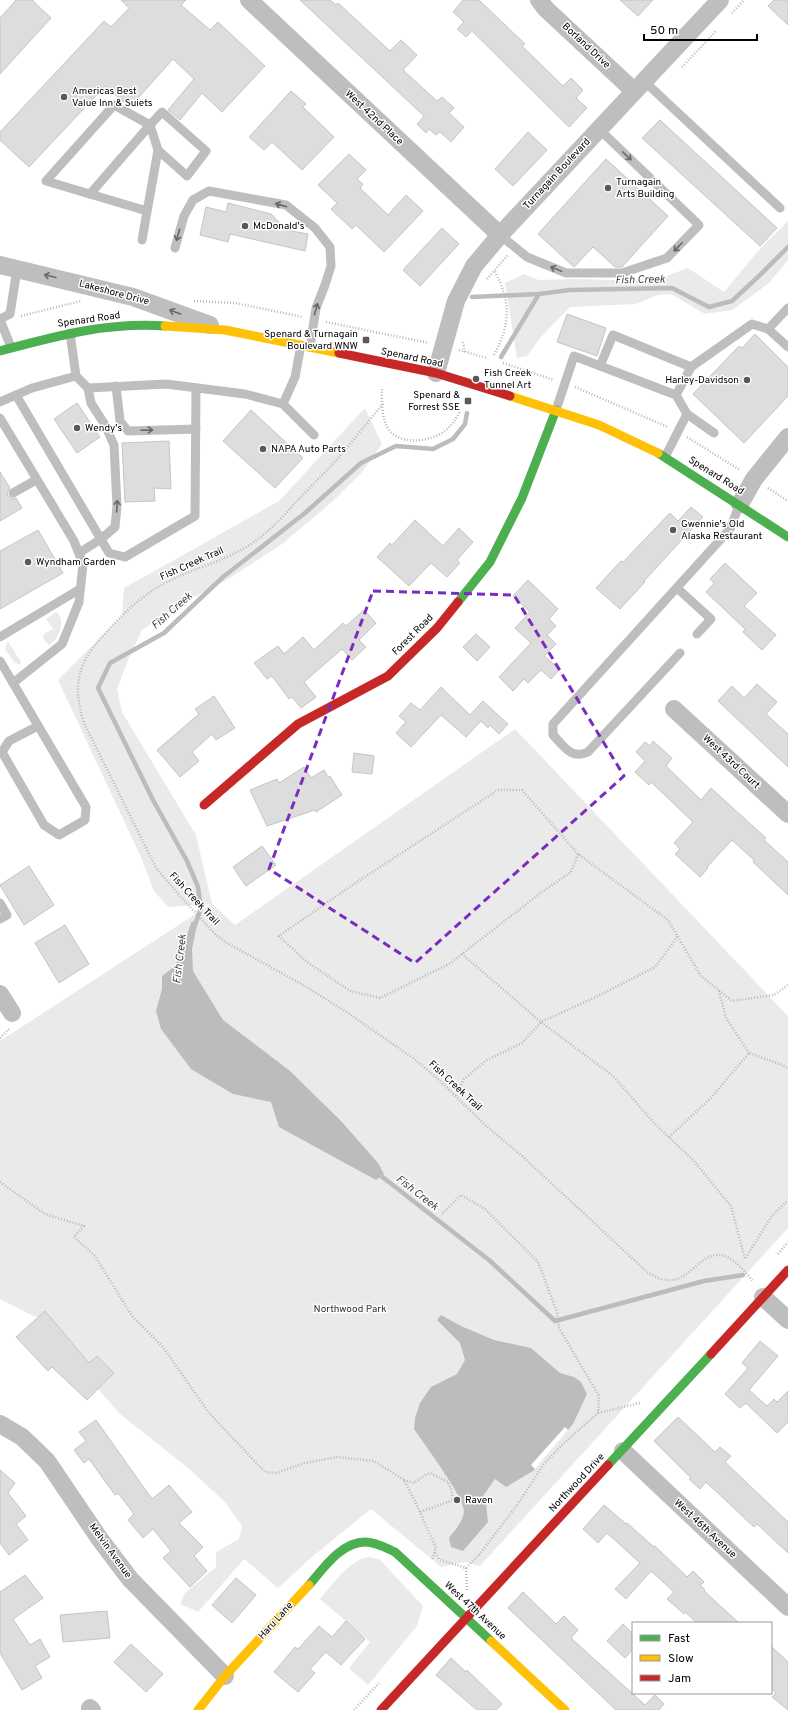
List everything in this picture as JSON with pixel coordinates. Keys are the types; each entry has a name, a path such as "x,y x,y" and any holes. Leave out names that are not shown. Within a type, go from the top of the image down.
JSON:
{"street":[{"name":"West 42nd Place","path":"249,0 500,235"},
{"name":"Turnagain Boulevard","path":"436,373 456,301 474,266 500,235 720,0"},
{"name":"Borland Drive","path":"547,3 639,86"},
{"name":"Lakeshore Drive","path":"0,265 133,297 225,330"},
{"path":"133,297 144,304 147,310 145,316 134,325"},
{"name":"Spenard Road","path":"0,351 70,333 114,326 134,325 225,330 436,373 556,410 599,425 665,457 740,504 788,537"},
{"name":"Forest Road","path":"204,805 298,724 388,676 437,628 490,562 522,498 556,410"},
{"path":"740,504 754,479 788,438"},
{"name":"West 43rd Court","path":"674,709 788,814"},
{"path":"0,994 12,1013"},
{"name":"Northwood Drive","path":"381,1710 788,1270"},
{"path":"763,1297 788,1320"},
{"name":"Melvin Avenue","path":"0,1424 22,1437 47,1461 99,1538 130,1579 225,1676"},
{"name":"West 46th Avenue","path":"623,1450 788,1608"},
{"name":"Haru Lane","path":"198,1710 225,1676 336,1555 348,1546 361,1541"},
{"name":"West 47th Avenue","path":"361,1541 377,1544 395,1552 565,1710"}],"lane":[{"path":"639,86 780,208"},
{"path":"142,240 148,211 158,150 150,125 114,105 46,181 148,211"},
{"path":"90,194 162,112 206,151 188,176 158,150"},
{"path":"500,235 527,257 566,273 622,273 667,258 694,230 699,224 599,128"},
{"path":"174,248 184,216 193,200 209,191 286,205 315,228 330,247 331,266 316,308 295,377 283,404"},
{"path":"11,347 0,320 10,314 23,270"},
{"path":"768,329 788,308"},
{"path":"676,395 691,367 752,324 768,329 788,347"},
{"path":"70,333 76,376 88,388 91,403 105,425 114,445 118,506 115,527 101,539 79,553"},
{"path":"600,366 613,335 691,367"},
{"path":"556,410 574,356 676,395 687,414 714,433"},
{"path":"0,402 32,388 76,376"},
{"path":"88,388 166,384 245,394 283,404 314,435"},
{"path":"116,386 120,421 128,431 196,429"},
{"path":"16,395 109,553 125,556 196,516 196,388"},
{"path":"665,457 687,414"},
{"path":"0,418 74,541 83,564 79,602 62,644 13,683"},
{"path":"13,493 36,480"},
{"path":"680,653 588,752 580,756 574,755 553,736 553,724 730,529 740,504"},
{"path":"677,588 711,619 697,634"},
{"path":"0,637 80,589"},
{"path":"0,661 86,807 85,820 59,835 44,825 2,752 9,741 38,726"},
{"path":"0,903 7,915 0,919"}],"path":[{"path":"494,270 504,288 507,314 501,342 494,355"},
{"path":"503,363 590,393 677,432 701,445 788,501"},
{"path":"382,389 385,421 389,431 398,438 408,440 422,439 443,432 453,423 460,412"},
{"name":"Fish Creek Trail","path":"383,404 338,459 269,530 257,540 229,556 154,589 132,606 99,639 90,649 84,661 78,690 79,707 84,723 153,862 167,883 216,935 227,943 305,986 348,1013 413,1058 456,1096 485,1125 522,1156 647,1272 668,1281 679,1279 707,1258 719,1255 733,1261 753,1281"},
{"path":"578,854 571,872 449,964 380,998 350,991 307,962 279,936 351,886 498,790 522,790 578,854 668,920 701,976 732,1001 774,995 788,985"},
{"path":"456,1096 464,1079 487,1060 522,1043 541,1022 600,995 655,966 678,936"},
{"path":"462,954 541,1022 613,1076 654,1123 693,1160 731,1206 745,1259 771,1218 788,1200"},
{"path":"719,990 726,1018 750,1053 785,1066 788,1069"},
{"path":"669,1137 709,1100 750,1053"},
{"path":"0,1182 45,1214 84,1226 74,1237 95,1256 132,1316 163,1347 209,1413 265,1472 276,1473 305,1464 337,1457 374,1461 404,1480 414,1483 430,1473 448,1482 453,1500 420,1512"},
{"path":"441,1215 460,1195 485,1209 538,1262 557,1312 558,1328 599,1396 598,1413"},
{"path":"434,1552 440,1560 466,1568 480,1555 520,1502 543,1465 564,1442 598,1413 640,1403 645,1397"},
{"path":"404,1480 436,1548 432,1560"}],"highlighted area":[{"path":"373,591 514,595 624,776 415,963 269,869"}],"green space":[{"path":"788,221 788,260 769,283 732,310 705,314 671,294 658,295 636,304 570,307 540,338 527,356 517,358 505,283 524,274 539,280 615,280 661,278 688,268 724,292 758,251"},
{"name":"Northwood Park","path":"365,408 382,444 362,472 332,502 282,544 225,581 186,601 142,630 117,689 122,712 196,835 212,904 235,925 515,729 788,1016 788,1228 480,1566 465,1562 441,1567 371,1509 313,1556 278,1588 244,1559 198,1612 180,1604 185,1593 216,1567 216,1552 239,1539 242,1526 224,1501 188,1468 120,1414 78,1366 56,1324 31,1315 0,1299 0,1041 211,904 168,907 154,891 141,857 58,680 122,616 124,588 279,501"},
{"path":"56,612 61,620 59,634 49,645 43,638 44,634 53,629 46,619"},
{"path":"7,642 21,662 20,665 14,662 5,649"},
{"path":"368,1557 379,1559 423,1606 417,1626 368,1685 349,1668 370,1642 320,1599 347,1568"}],"water":[{"path":"192,921 197,925 192,949 193,971 223,1020 290,1071 341,1121 378,1163 384,1174 376,1180 279,1127 271,1102 233,1094 191,1069 161,1029 156,1011 162,989 162,976 175,966"},
{"path":"441,1315 461,1326 494,1340 531,1348 560,1373 574,1377 581,1382 587,1394 573,1424 533,1471 506,1487 495,1479 483,1496 486,1503 488,1522 463,1551 451,1547 449,1538 462,1519 464,1511 458,1494 414,1429 415,1418 420,1403 431,1387 457,1374 465,1360 460,1343 437,1320"}],"pier":[{"path":"565,1427 568,1430 535,1469 531,1465"}],"building":[{"path":"16,0 32,0 51,18 0,74 0,18"},
{"path":"121,0 186,0 181,5 210,30 218,22 265,66 222,112 202,93 180,120 168,110 194,79 173,59 130,107 105,86 29,167 0,140 0,132 104,21 111,27 129,8"},
{"path":"300,0 330,0 336,5 338,3 390,51 401,40 417,55 403,70 437,101 442,97 454,108 449,113 464,127 451,142 440,132 436,135 429,129 426,133 417,124 424,116"},
{"path":"463,0 479,0 525,44 522,46 563,86 571,78 583,90 576,98 587,108 569,127 472,31 466,37 457,29 464,22 453,12"},
{"path":"620,0 653,0 638,16"},
{"path":"774,0 788,0 788,25 768,6"},
{"path":"291,91 306,104 303,107 334,137 302,170 272,142 264,150 249,137"},
{"path":"660,120 777,228 760,246 642,138"},
{"path":"528,132 547,150 513,186 495,169"},
{"path":"349,154 366,170 357,179 363,184 360,188 388,215 406,195 423,211 384,252 356,225 352,229 331,209 337,203 318,185"},
{"name":"Turnagain Arts Building","path":"606,159 668,216 622,267 615,267 593,247 574,267 538,234"},
{"name":"McDonald's","path":"228,203 271,214 287,230 308,234 305,251 230,234 228,242 200,235 206,207 226,212"},
{"path":"442,228 459,244 420,286 403,270"},
{"path":"567,314 606,328 597,356 557,342"},
{"name":"Harley-Davidson","path":"755,334 788,367 788,396 744,443 693,394 739,346 742,348"},
{"name":"Wendy's","path":"77,403 100,437 77,453 54,419"},
{"name":"NAPA Auto Parts","path":"251,410 303,458 275,488 223,441"},
{"path":"169,441 171,489 154,488 155,501 125,502 122,443"},
{"path":"0,472 10,488 7,493 8,496 13,499 16,498 22,508 0,521"},
{"path":"691,507 703,517 620,609 596,588 670,513 678,521"},
{"path":"415,520 443,546 459,528 473,542 457,560 460,563 447,577 431,563 409,586 377,557 390,543 392,545"},
{"name":"Wyndham Garden","path":"38,530 63,573 0,609 0,551"},
{"path":"725,563 757,593 744,606 776,635 762,650 743,632 745,629 706,592 714,583 710,579"},
{"path":"528,580 558,609 549,619 556,626 547,635 556,644 544,656 560,669 551,679 541,670 528,683 524,679 513,691 499,677 531,643 515,628 530,612 513,596"},
{"path":"364,610 376,623 359,640 366,647 352,660 342,649 304,682 316,697 301,708 292,697 289,699 272,676 267,679 254,663 278,646 284,654 303,637 314,650 343,623 346,626"},
{"path":"476,634 490,647 477,661 463,647"},
{"path":"757,684 777,702 766,714 788,734 788,767 718,701 732,686 744,698"},
{"path":"441,687 470,715 483,701 508,724 499,734 490,725 488,728 481,721 466,737 441,715 411,747 396,733 406,722 399,716 411,703 420,710"},
{"path":"214,696 235,728 216,740 212,734 192,752 199,761 180,777 157,750 199,714 195,709"},
{"path":"653,741 672,758 666,766 701,800 711,788 766,838 764,840 788,862 788,895 732,840 707,867 708,868 700,877 675,854 680,849 674,843 693,822 651,782 649,785 635,772 645,761 636,752 645,742 650,746"},
{"path":"354,753 374,756 372,774 352,772"},
{"path":"304,767 311,778 324,770 328,777 330,776 342,795 316,812 315,810 267,826 250,790 277,779 279,783"},
{"path":"262,846 276,865 246,886 233,867"},
{"path":"29,866 54,905 24,925 0,885"},
{"path":"65,925 89,964 59,983 35,943"},
{"path":"45,1311 89,1363 97,1356 114,1373 87,1400 52,1367 48,1371 16,1337"},
{"path":"760,1341 778,1356 749,1390 767,1406 774,1399 777,1402 788,1391 788,1422 777,1433 746,1403 740,1408 725,1394 748,1368 742,1363"},
{"path":"678,1417 715,1452 720,1447 731,1456 725,1462 788,1522 788,1553 757,1524 754,1527 706,1482 700,1489 654,1441"},
{"path":"96,1420 152,1499 169,1485 192,1512 179,1523 203,1547 194,1556 207,1571 190,1587 163,1558 171,1551 153,1529 143,1538 128,1520 134,1514 118,1493 115,1495 89,1459 84,1463 74,1450 86,1441 79,1432"},
{"path":"0,1470 15,1483 8,1493 26,1516 16,1524 28,1540 9,1555 0,1543"},
{"path":"604,1505 654,1547 655,1546 687,1577 693,1571 704,1582 700,1585 705,1590 704,1591 738,1622 696,1622 667,1599 674,1592 651,1571 626,1599 615,1589 640,1563 607,1533 598,1543 583,1529"},
{"path":"25,1575 43,1598 13,1619 30,1645 40,1639 50,1657 35,1666 42,1678 22,1690 0,1653 0,1592"},
{"path":"236,1578 256,1595 232,1623 212,1605"},
{"path":"523,1592 556,1624 564,1616 578,1630 571,1638 632,1694 645,1705 655,1695 664,1704 659,1710 616,1710 508,1608"},
{"path":"107,1611 110,1638 63,1642 60,1615"},
{"path":"346,1621 365,1639 341,1665 326,1652 310,1669 315,1673 298,1692 274,1672 295,1647 298,1649 319,1626 332,1637"},
{"path":"623,1624 632,1633 632,1650 625,1658 607,1641"},
{"path":"131,1644 163,1674 146,1692 114,1662"},
{"path":"772,1647 788,1662 788,1710 772,1697 776,1693 772,1689"},
{"path":"451,1658 466,1672 467,1670 502,1704 496,1710 477,1710 436,1675"}],"waterway":[{"name":"Fish Creek","path":"472,297 539,294 570,290 672,288 709,307 732,301 788,247"},
{"name":"Fish Creek","path":"501,357 539,294"},
{"name":"Fish Creek","path":"194,928 201,908 198,887 187,861 153,800 98,688 110,663 164,633 223,577 305,513 361,463 396,446 433,449 453,439 465,424 467,413"},
{"name":"Fish Creek","path":"376,1172 489,1260 555,1321 704,1281 743,1275"}],"traffic: fast":[{"path":"0,351 81,331 122,326 165,326"},
{"path":"458,602 490,562 522,498 556,410"},
{"path":"658,453 788,537"},
{"path":"608,1465 711,1354"},
{"path":"309,1585 327,1564 340,1551 348,1546 365,1542 377,1544 395,1552 491,1641"}],"traffic: slow":[{"path":"165,326 225,330 339,353"},
{"path":"510,396 599,425 658,453"},
{"path":"198,1710 225,1676 309,1585"},
{"path":"491,1641 565,1710"}],"traffic: jam":[{"path":"339,353 436,373 510,396"},
{"path":"204,805 298,724 388,676 437,628 458,602"},
{"path":"711,1354 788,1270"},
{"path":"381,1710 608,1465"}],"place":[{"name":"Americas Best Value Inn & Suiets","path":"64,97"},
{"name":"Turnagain Arts Building","path":"608,188"},
{"name":"McDonald's","path":"245,226"},
{"name":"Spenard & Turnagain Boulevard WNW","path":"366,340"},
{"name":"Fish Creek Tunnel Art","path":"476,379"},
{"name":"Harley-Davidson","path":"747,380"},
{"name":"Spenard & Forrest SSE","path":"468,401"},
{"name":"Wendy's","path":"77,428"},
{"name":"NAPA Auto Parts","path":"263,449"},
{"name":"Gwennie's Old Alaska Restaurant","path":"673,530"},
{"name":"Wyndham Garden","path":"28,562"},
{"name":"Raven","path":"457,1500"}]}
